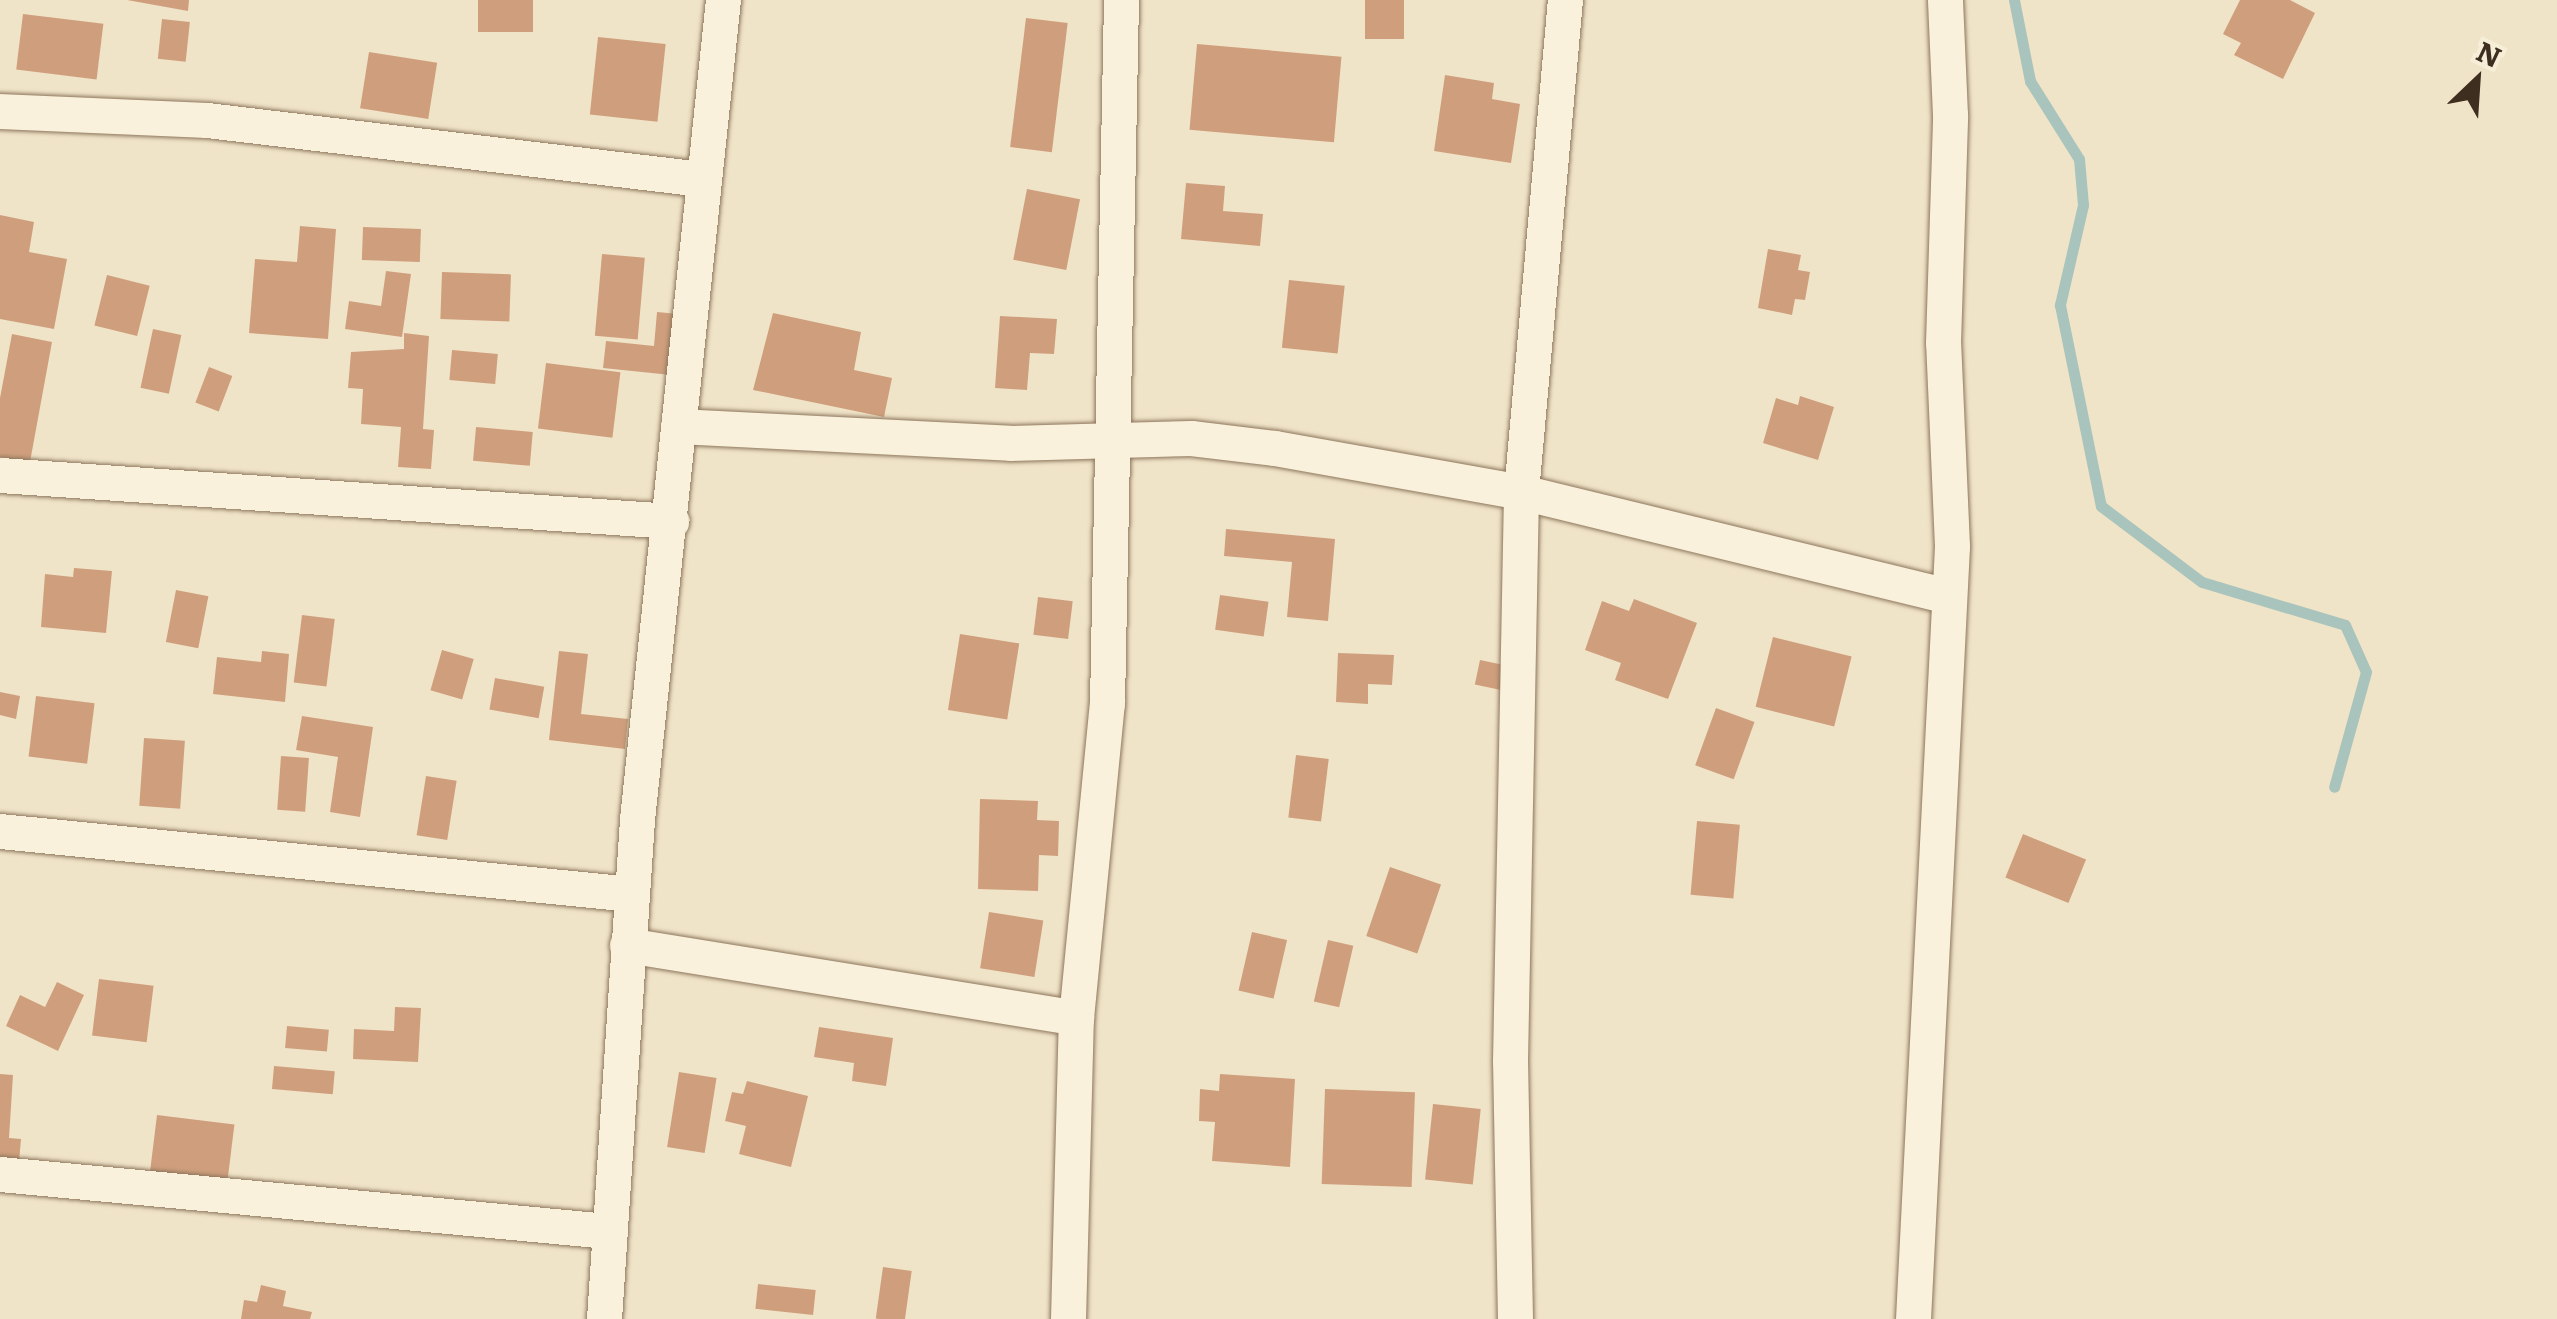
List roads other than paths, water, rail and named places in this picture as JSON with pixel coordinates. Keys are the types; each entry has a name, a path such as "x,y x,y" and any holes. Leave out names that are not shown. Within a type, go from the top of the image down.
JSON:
{"street":[{"path":"604,1319 631,894 671,522 700,179 722,0"},
{"path":"1068,1319 1076,1018 1108,702 1121,0"},
{"path":"1514,1319 1510,1061 1521,492 1564,0"},
{"path":"1913,1319 1950,596 1945,0"},
{"path":"0,111 207,120 700,179"},
{"path":"678,426 1010,443 1112,436 1275,448 1521,492 1950,596"},
{"path":"0,475 671,522"},
{"path":"0,832 631,894"},
{"path":"627,945 1076,1018"},
{"path":"0,1174 608,1231"}],"waterway":[{"path":"2014,0 2030,81 2079,159 2083,205 2060,305 2101,506 2202,582 2345,625 2366,672 2334,787"}]}
